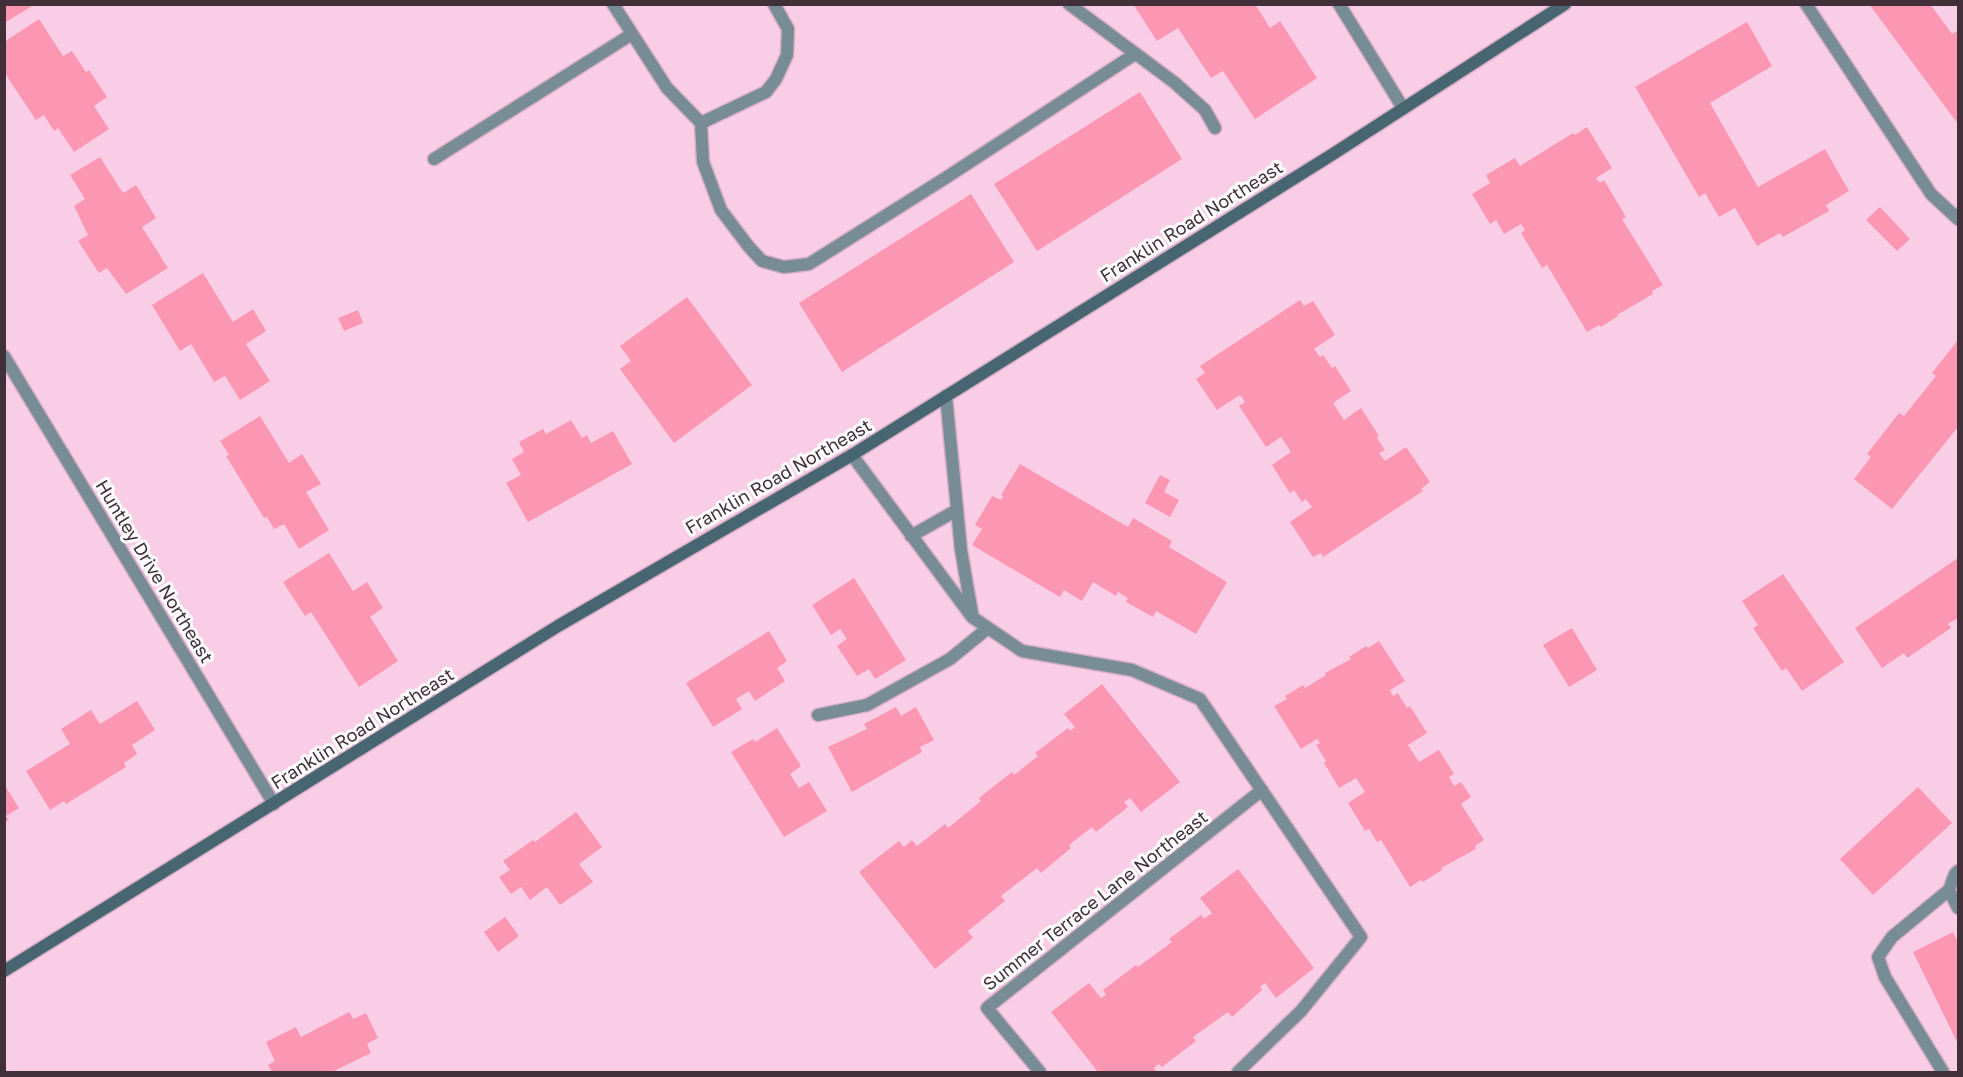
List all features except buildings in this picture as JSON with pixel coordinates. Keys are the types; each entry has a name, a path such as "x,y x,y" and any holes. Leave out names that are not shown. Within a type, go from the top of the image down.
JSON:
{"street":[{"path":"613,4 667,88 701,123 703,162 721,210 748,247 762,261 784,267 809,264 1135,54"},
{"path":"701,123 766,92 776,79 787,55 788,29 774,4"},
{"path":"1069,4 1174,83 1205,110 1215,128"},
{"path":"1339,4 1403,108"},
{"name":"Franklin Road Northeast","path":"4,971 558,626 852,455 1565,4"},
{"path":"1806,4 1931,194 1959,219"},
{"path":"434,159 632,34"},
{"name":"Huntley Drive Northeast","path":"4,356 274,804"},
{"path":"946,396 964,571 972,617"},
{"path":"852,455 972,617 1022,651 1132,670 1200,699 1361,937 1301,1011 1238,1072"},
{"path":"911,536 957,510"},
{"path":"818,715 867,705 950,659 988,628"},
{"name":"Summer Terrace Lane Northeast","path":"1040,1072 987,1008 1262,790"},
{"path":"1943,1072 1885,977 1878,957 1892,937 1949,890 1955,874 1959,872"},
{"path":"1949,890 1959,908"}]}
